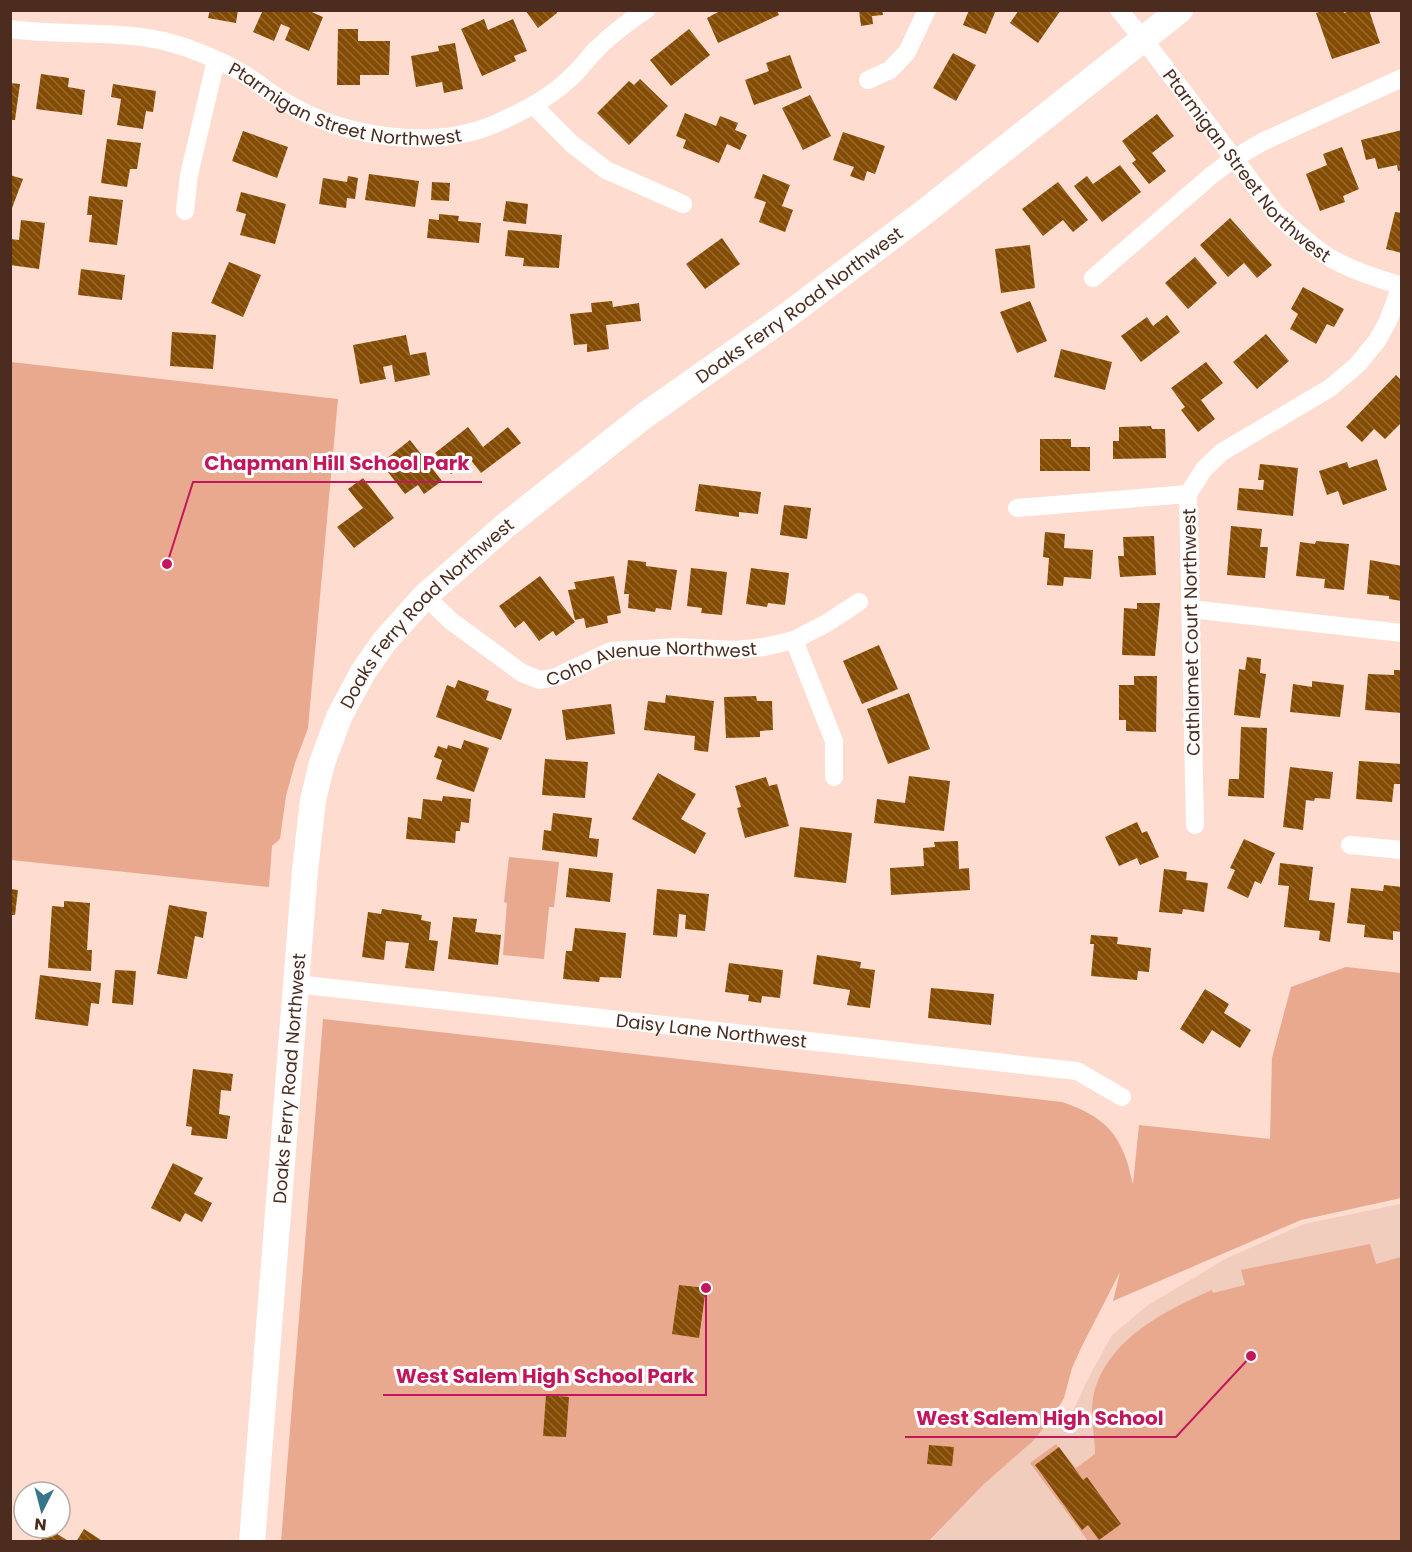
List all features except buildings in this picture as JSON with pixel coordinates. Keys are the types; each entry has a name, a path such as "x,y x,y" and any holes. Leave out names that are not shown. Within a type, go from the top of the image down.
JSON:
{"main road":[{"name":"Doaks Ferry Road Northwest","path":"252,1542 296,984 313,800 322,763 339,717 363,672 384,642 425,596 506,526 644,416 789,314 903,228 1180,10"}],"street":[{"name":"Ptarmigan Street Northwest","path":"10,29 43,33 122,34 165,42 216,60 244,74 286,103 333,124 366,133 414,139 448,136 492,125 533,105 568,81 600,46 646,10"},
{"path":"868,80 890,70 907,52 927,10"},
{"name":"Ptarmigan Street Northwest","path":"1119,10 1276,214 1328,256 1355,270 1401,286"},
{"path":"185,211 189,175 216,60"},
{"path":"1093,278 1213,174 1235,159 1262,142 1401,78"},
{"path":"533,105 572,144 606,170 683,204"},
{"name":"Cathlamet Court Northwest","path":"1195,825 1188,494 1204,469 1222,452 1330,388 1357,365 1377,341 1388,321 1401,286"},
{"path":"1017,508 1188,494"},
{"name":"Coho Avenue Northwest","path":"425,596 460,628 522,673 540,680 556,677 611,651 678,647 736,650 764,647 794,640 827,623 859,602"},
{"path":"1191,609 1401,633"},
{"path":"794,640 834,741 834,777"},
{"path":"1350,845 1401,850"},
{"name":"Daisy Lane Northwest","path":"296,984 1077,1071 1122,1097"}],"shaded area":[{"path":"11,362 338,399 308,728 286,796 280,839 272,846 269,887 11,860"},
{"path":"509,857 559,862 554,907 549,907 544,959 503,955 507,903 504,902"},
{"path":"1346,967 1401,973 1401,1198 1301,1220 1113,1301 1120,1272 1082,1346 1072,1368 1064,1398 1052,1418 1033,1441 984,1484 929,1541 281,1542 323,1019 1062,1102 1092,1115 1108,1128 1120,1145 1133,1184 1139,1125 1270,1139 1272,1058 1291,987"},
{"path":"1400,1204 1401,1541 929,1542 984,1484 1033,1441 1052,1418 1071,1415 1112,1335 1148,1305 1227,1258 1304,1224"},
{"path":"1370,1244 1376,1264 1401,1257 1401,1541 1088,1541 1030,1463 1056,1444 1076,1468 1095,1454 1093,1398 1099,1378 1109,1360 1123,1344 1156,1318 1194,1298 1212,1290 1213,1293 1245,1285 1241,1270"}],"place":[{"name":"Chapman Hill School Park","path":"167,564"},
{"name":"West Salem High School Park","path":"706,1288"},
{"name":"West Salem High School","path":"1251,1356"}]}
